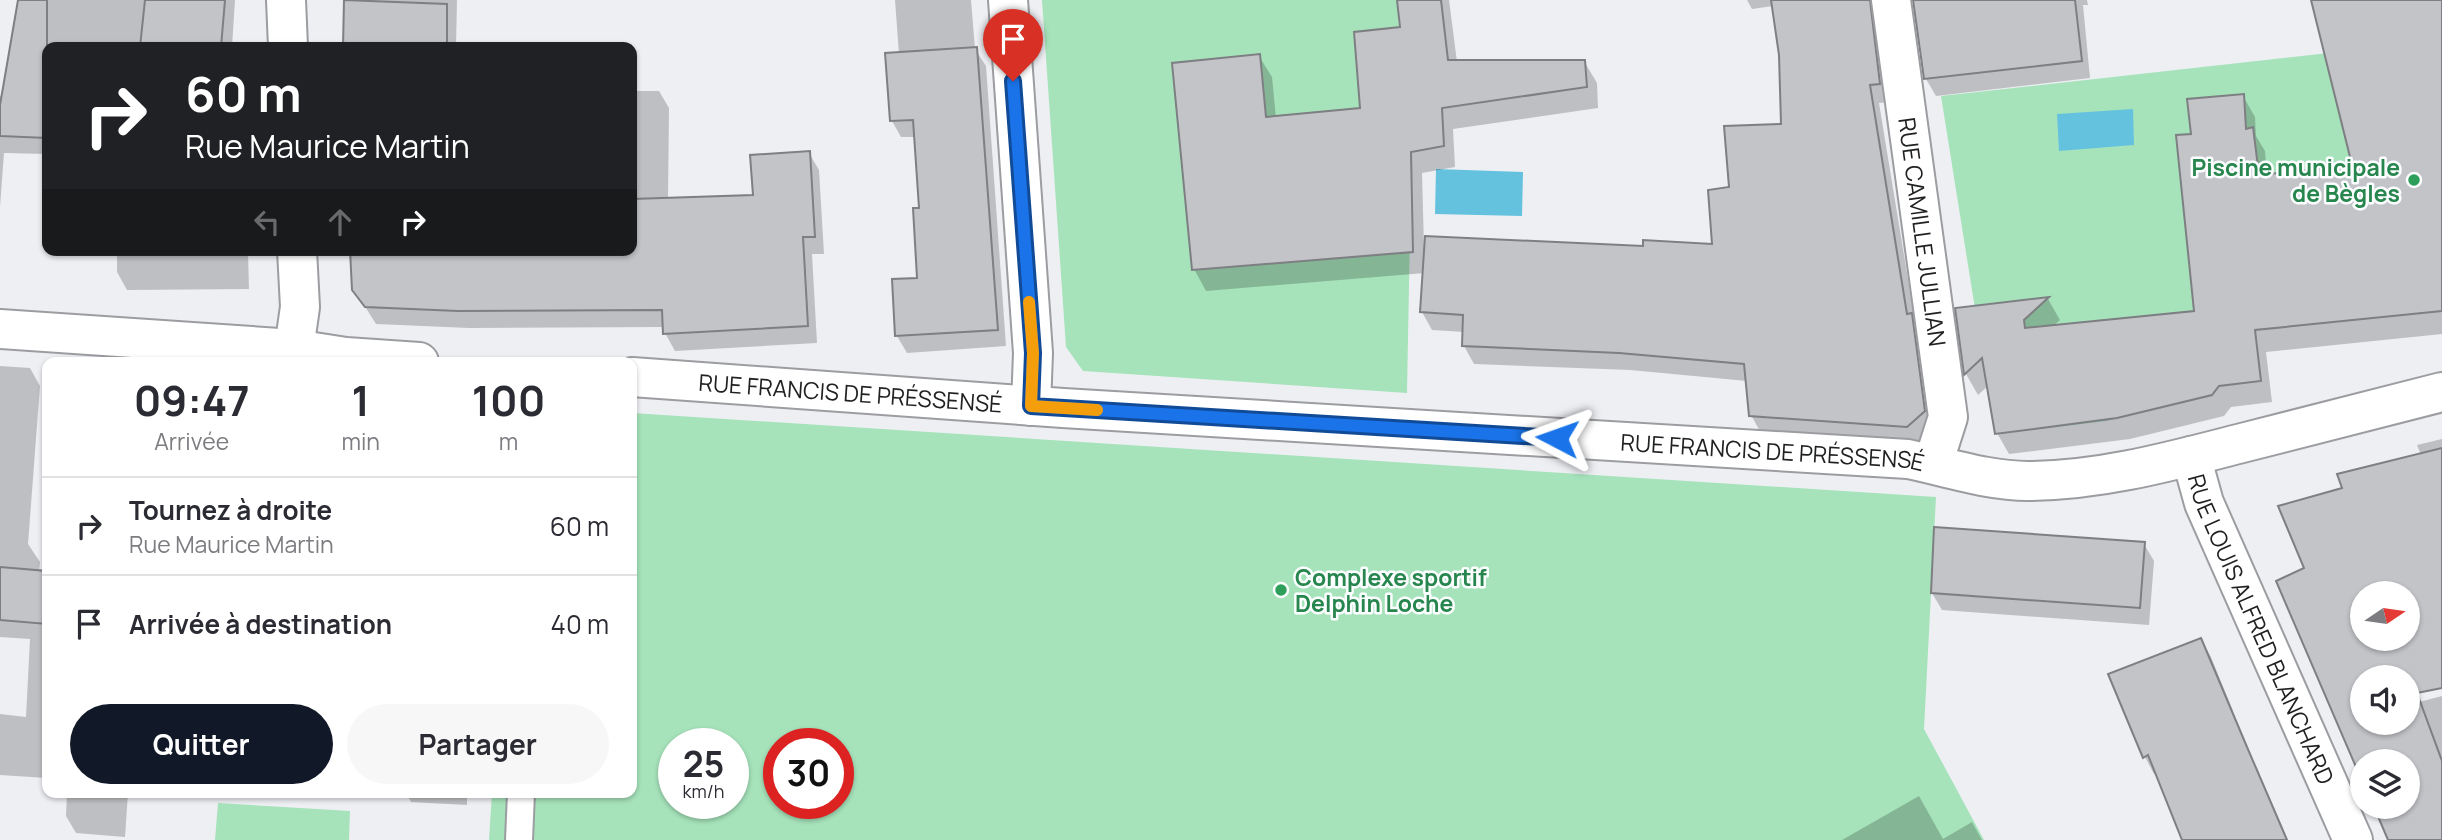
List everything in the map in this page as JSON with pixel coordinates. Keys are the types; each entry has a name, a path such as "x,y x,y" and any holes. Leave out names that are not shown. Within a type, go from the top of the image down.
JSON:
{"street":[{"path":"286,0 288,42"},
{"path":"1008,0 1033,353 1031,406"},
{"name":"RUE CAMILLE JULLIAN","path":"1891,0 1948,417 1933,464"},
{"path":"294,349 300,307 297,256"},
{"path":"0,329 294,349 346,357"},
{"name":"RUE FRANCIS DE PRÉSSENSÉ","path":"637,377 1031,406 1908,459 1982,476 2027,481 2093,475 2191,456 2442,392"},
{"name":"RUE LOUIS ALFRED BLANCHARD","path":"2191,456 2204,503 2353,840"}],"lane":[{"path":"519,840 521,798"}],"green space":[{"path":"1042,0 1397,0 1411,179 1407,393 1083,371 1066,347"},
{"path":"2355,50 2381,162 2235,177 2261,381 2219,386 2212,395 2106,421 1995,434 1941,96"},
{"name":"Complexe sportif Delphin Loche","path":"637,413 1936,497 1924,729 1984,840 489,840 492,798 637,798"},
{"path":"218,803 350,811 349,840 215,840"}],"water":[{"path":"2133,109 2134,145 2059,151 2057,114"},
{"path":"1436,169 1523,172 1522,216 1435,214"}],"building":[{"path":"18,0 47,0 47,42 42,42 42,138 0,136 0,105"},
{"path":"145,0 225,0 221,42 141,42"},
{"path":"344,0 447,4 447,42 343,42"},
{"path":"1397,0 1441,0 1448,60 1585,60 1587,87 1442,108 1444,146 1411,152 1413,252 1192,270 1172,63 1260,54 1266,117 1360,108 1354,32 1400,27"},
{"path":"1771,0 1870,0 1880,84 1870,85 1907,314 1912,313 1925,411 1907,427 1749,416 1744,364 1619,353 1462,346 1463,315 1420,312 1425,236 1643,246 1643,240 1712,244 1708,190 1729,187 1724,126 1781,124 1779,55"},
{"path":"1913,0 2075,0 2082,61 1924,79"},
{"path":"2311,0 2442,0 2442,311 2255,330 2261,381 2219,386 2212,395 2117,418 1995,434 1982,358 1964,375 1955,308 2049,297 2024,320 2025,328 2194,311 2176,135 2191,134 2187,99 2244,94 2246,129 2253,127 2259,175 2352,165"},
{"path":"977,47 998,330 895,336 892,279 917,278 913,208 919,208 913,120 890,121 885,53"},
{"path":"810,151 815,237 803,237 808,326 663,334 662,310 458,311 365,307 352,290 350,256 637,256 637,199 753,195 750,155"},
{"path":"2442,448 2442,688 2420,692 2420,665 2350,665 2350,735 2420,735 2420,701 2442,761 2442,840 2388,840 2379,819 2420,819 2420,749 2350,749 2350,753 2276,581 2304,568 2278,506 2342,488 2337,474"},
{"path":"1934,527 2145,542 2140,608 1931,593"},
{"path":"0,567 42,571 42,624 0,620"},
{"path":"2201,638 2287,840 2182,840 2148,755 2143,758 2108,674"}],"slow traffic":[{"path":"1029,302 1033,353 1031,406 1097,410"}],"place":[{"name":"Piscine municipale de Bègles","path":"2414,180"},
{"name":"Complexe sportif Delphin Loche","path":"1281,590"}],"route":[{"path":"1013,81 1033,353 1031,406 1557,438"}]}
